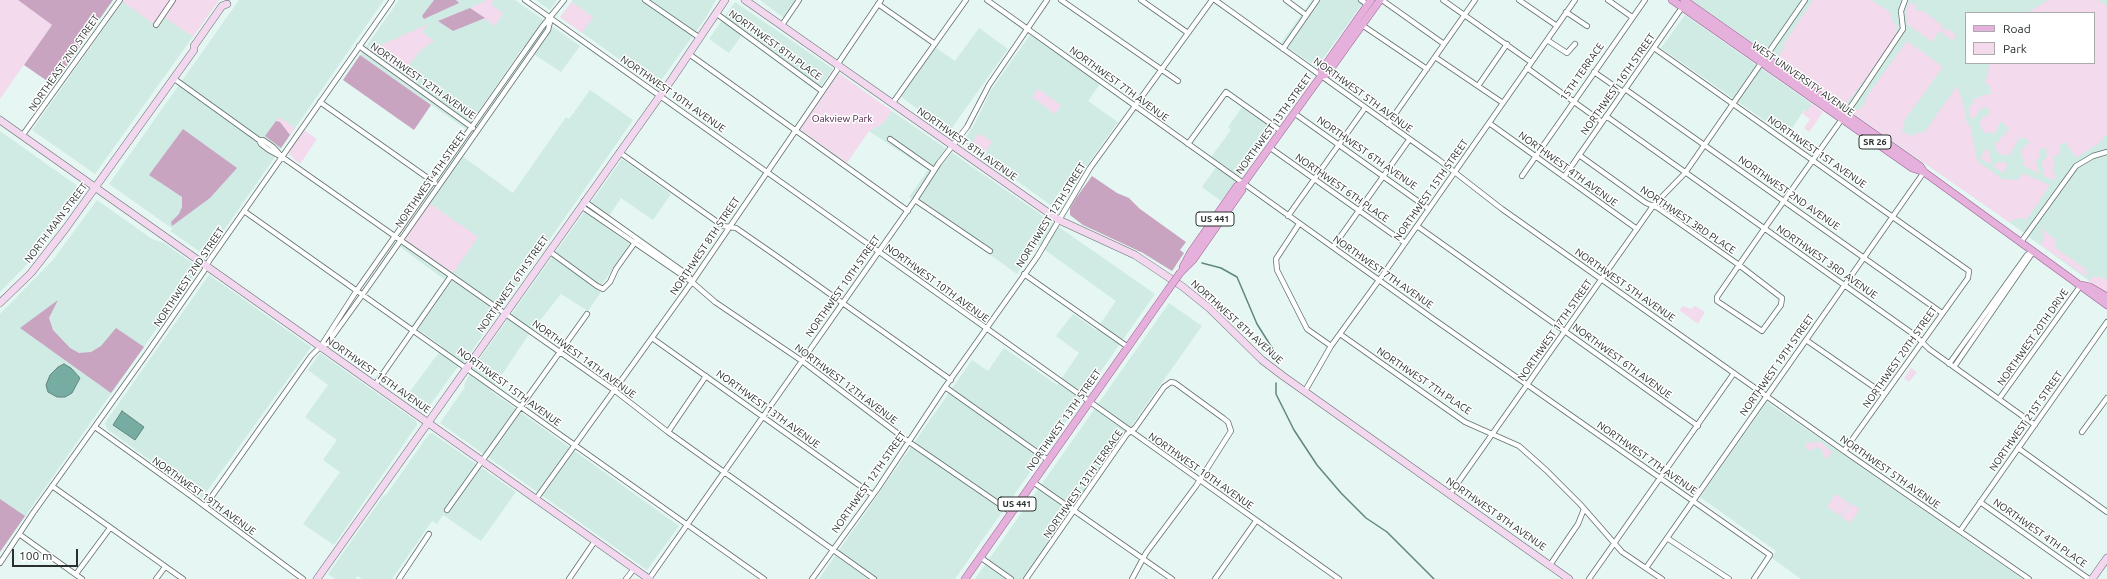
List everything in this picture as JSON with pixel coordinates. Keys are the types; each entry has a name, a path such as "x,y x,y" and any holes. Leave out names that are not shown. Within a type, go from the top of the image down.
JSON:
{"main road":[{"name":"NORTHWEST 13TH STREET","path":"1321,76 1328,74 1381,0"},
{"name":"WEST UNIVERSITY AVENUE","path":"1672,0 1684,3 1844,116 1916,171 1924,172 2107,305"},
{"name":"NORTHWEST 13TH STREET","path":"965,579 1180,273 1188,257 1234,190 1237,186 1243,184 1270,147 1321,76 1322,70 1370,2"},
{"name":"WEST UNIVERSITY AVENUE","path":"2081,285 2090,287 2107,297"}],"street":[{"name":"NORTHEAST 2ND STREET","path":"22,136 120,0"},
{"path":"156,25 173,0"},
{"name":"NORTHWEST 2ND STREET","path":"0,564 52,486 95,427 282,156 392,0"},
{"name":"NORTHWEST 10TH AVENUE","path":"525,0 1130,432 1339,579"},
{"name":"NORTHWEST 4TH STREET","path":"436,184 472,127 529,46 564,0"},
{"path":"645,0 700,38"},
{"name":"NORTHWEST 6TH STREET","path":"317,579 689,54 725,0"},
{"name":"NORTHWEST 8TH AVENUE","path":"745,0 1059,220 1135,255 1177,283 1209,308 1262,360 1569,579"},
{"path":"782,25 799,0"},
{"path":"892,104 966,0"},
{"name":"NORTHWEST 7TH AVENUE","path":"987,0 1299,224 1770,556 1754,579"},
{"name":"NORTHWEST 10TH STREET","path":"649,579 916,200 934,170 974,115 989,85 1047,0"},
{"path":"1061,0 1178,81"},
{"path":"1141,0 1188,33"},
{"name":"NORTHWEST 12TH STREET","path":"812,579 873,495 945,387 1024,274 1080,184 1212,0"},
{"name":"NORTHWEST 5TH AVENUE","path":"1215,0 1388,124 1478,192 1734,374 2030,579"},
{"path":"1286,0 1306,15"},
{"path":"1283,49 1316,0"},
{"path":"1361,0 1370,2"},
{"path":"1381,0 1444,44"},
{"path":"1443,0 1531,62"},
{"path":"1388,124 1475,0"},
{"path":"1519,0 1557,26"},
{"name":"NORTHWEST 15TH STREET","path":"1305,391 1331,346 1380,280 1575,0"},
{"path":"1608,0 1632,17"},
{"name":"15TH TERRACE","path":"1522,176 1573,100 1645,0"},
{"name":"NORTHWEST 17TH STREET","path":"1450,494 1653,206 1685,173 1805,0"},
{"path":"1739,265 1903,29 1901,11 1905,0"},
{"name":"NORTH MAIN STREET","path":"0,303 31,273 95,188 173,78 194,50 198,48 226,9 228,2"},
{"path":"880,2 935,44"},
{"name":"NORTHWEST 8TH STREET","path":"536,499 576,446 614,390 692,282 837,70 837,65 880,2"},
{"name":"NORTHWEST 16TH STREET","path":"1564,177 1684,3"},
{"path":"1566,12 1587,26"},
{"name":"NORTHWEST 8TH PLACE","path":"716,14 822,92"},
{"name":"NORTHWEST 4TH STREET","path":"205,506 308,361 321,346 357,290 515,77 548,30 551,18"},
{"path":"1362,25 1427,70"},
{"path":"1547,40 1567,53 1575,44"},
{"path":"1478,86 1507,44"},
{"name":"NORTHWEST 12TH AVENUE","path":"359,46 477,130"},
{"path":"529,46 534,49"},
{"name":"NORTHWEST 1ST AVENUE","path":"1654,48 1967,269 1969,272"},
{"path":"689,54 908,211"},
{"path":"1435,57 1503,103"},
{"path":"1527,68 1602,122"},
{"name":"NORTHWEST 2ND AVENUE","path":"1594,72 1704,145 1942,313"},
{"path":"510,74 515,77"},
{"name":"NORTHWEST 14TH AVENUE","path":"173,78 259,140 261,144 269,150 282,156 614,390 668,432 874,579"},
{"path":"1188,144 1226,92 1281,131"},
{"path":"320,102 436,184"},
{"path":"1288,216 1365,108"},
{"name":"NORTHWEST 6TH AVENUE","path":"1294,113 1429,208"},
{"name":"NORTHWEST 3RD AVENUE","path":"1606,116 1916,336 1951,365 2035,425"},
{"name":"NORTHWEST 16TH AVENUE","path":"0,120 649,579"},
{"name":"NORTHWEST 4TH AVENUE","path":"1489,123 1637,229"},
{"path":"890,139 934,170"},
{"path":"1333,247 1409,140"},
{"name":"NORTHWEST 6TH PLACE","path":"1270,147 1405,243"},
{"path":"619,152 723,226 736,228 951,380"},
{"path":"2021,242 2076,166 2092,156 2107,152"},
{"name":"NORTHWEST 3RD PLACE","path":"1579,155 1739,265 1782,298 1782,303 1762,331 1755,328 1717,301 1717,297 1739,265"},
{"name":"NORTHWEST 19TH STREET","path":"1646,568 1924,172"},
{"path":"916,200 990,251"},
{"name":"NORTHWEST 12TH AVENUE","path":"583,203 692,282 715,302 802,361 909,442 1011,512"},
{"name":"NORTHWEST 15TH AVENUE","path":"244,211 764,579"},
{"path":"1299,224 1276,259 1276,270 1307,329 1331,346"},
{"name":"NORTHWEST 6TH AVENUE","path":"1417,226 1698,426"},
{"name":"NORTHWEST 4TH STREET","path":"321,346 327,344 363,294 397,238"},
{"path":"549,251 603,289 608,285 616,268 636,241"},
{"path":"1951,365 2034,251"},
{"name":"NORTHWEST 20TH STREET","path":"1844,451 1969,276 1969,272"},
{"path":"1024,274 1128,347"},
{"path":"375,386 451,276"},
{"name":"NORTHWEST 20TH DRIVE","path":"1999,400 2081,285"},
{"path":"447,510 587,314"},
{"name":"NORTHWEST 21ST STREET","path":"1960,531 2107,322"},
{"name":"NORTHWEST 7TH PLACE","path":"1340,334 1439,405 1466,422 1519,446 1546,470 1584,508 1614,545 1662,579"},
{"name":"NORTHWEST 13TH AVENUE","path":"652,338 873,495"},
{"path":"1806,340 1884,394"},
{"path":"1589,579 1734,374"},
{"path":"668,432 706,376"},
{"name":"NORTHWEST 13TH TERRACE","path":"1026,579 1130,432 1135,428 1164,386 1171,382 1183,387 1228,422 1231,431 1199,481"},
{"path":"945,387 1048,460"},
{"path":"2082,432 2107,398"},
{"name":"NORTHWEST 19TH AVENUE","path":"95,427 303,579"},
{"path":"2018,448 2107,512"},
{"path":"1132,579 1143,558 1199,481"},
{"path":"1033,482 1172,579"},
{"path":"52,486 182,579"},
{"name":"NORTHWEST 4TH PLACE","path":"1980,502 2089,579"},
{"path":"1550,565 1578,524 1584,508"},
{"path":"1215,579 1256,521"},
{"path":"76,574 110,528"},
{"path":"19,534 82,579"},
{"path":"399,579 429,534"},
{"path":"1667,538 1728,579"},
{"path":"569,579 595,541"},
{"path":"980,557 1011,579"},
{"path":"2092,579 2107,558"},
{"path":"156,579 165,567"},
{"path":"626,579 634,568"}],"shaded area":[{"path":"18,0 113,0 53,85 24,65 52,25"},
{"path":"124,0 219,0 95,174 32,130"},
{"path":"239,0 384,0 206,256 170,231 173,229 109,184"},
{"path":"399,0 515,0 580,46 561,72 523,47 466,129 360,55"},
{"path":"434,0 456,0 459,3 424,19 422,16"},
{"path":"536,0 557,0 550,10"},
{"path":"573,0 716,0 705,19 657,86 560,17"},
{"path":"760,0 803,0 788,21"},
{"path":"1312,0 1365,0 1317,67 1281,43"},
{"path":"1691,0 2107,0 2107,294 2009,222"},
{"path":"735,2 833,69 820,87 744,32 729,53 709,39"},
{"path":"470,8 485,18 453,31 438,21"},
{"path":"1685,15 1812,104 1807,112 1804,110 1787,136 1661,48"},
{"path":"979,28 1008,49 949,132 900,96 935,47 955,61"},
{"path":"1030,35 1100,84 1088,101 1118,122 1056,209 963,142 975,123 991,90"},
{"path":"360,55 431,105 414,130 343,80"},
{"path":"590,90 633,120 464,362 456,369 425,412 405,398 443,347 412,325 445,280 399,246 462,156 513,193 566,117 569,119"},
{"path":"1245,103 1276,125 1221,201 1202,187 1219,163 1211,157 1231,130 1228,127"},
{"path":"892,111 1155,294 955,579 819,579 972,360 988,371 1004,348 1057,385 1079,353 1056,336 1073,314 1096,330 1116,301 1038,245 1017,274 909,197 928,170 869,131 883,123"},
{"path":"276,121 280,122 290,135 281,148 265,136"},
{"path":"183,129 237,168 210,198 172,226 171,222 179,214 182,207 182,197 149,175"},
{"path":"0,131 83,190 40,251 0,292"},
{"path":"622,159 671,194 653,220 621,198 603,225 630,244 598,290 601,292 588,311 561,294 527,337 491,391 679,526 647,570 440,423 465,387 464,385 473,368"},
{"path":"1092,176 1117,193 1129,198 1140,209 1186,242 1180,250 1184,253 1172,271 1143,253 1083,225 1070,215 1070,208"},
{"path":"97,200 152,239 164,243 199,268 0,552 0,314 53,260"},
{"path":"209,275 311,347 202,498 107,429 105,423"},
{"path":"58,300 49,318 53,330 70,348 79,353 91,352 101,346 116,328 144,347 111,393 20,328"},
{"path":"1169,303 1202,326 1023,579 975,579"},
{"path":"320,353 416,421 417,425 334,545 303,524 340,472 323,460 337,440 305,417 328,385 308,370"},
{"path":"64,364 71,368 80,378 72,393 65,397 57,397 48,392 46,385 50,375 58,367"},
{"path":"1767,402 2023,579 1801,579 1772,558 1776,551 1700,497"},
{"path":"122,411 144,427 135,440 113,425"},
{"path":"432,433 516,492 481,541 443,515 437,524 432,521 392,579 362,579 358,576 355,579 335,579 328,574 384,495 386,495 429,434"},
{"path":"0,499 25,516 0,552"}],"green space":[{"path":"0,0 18,0 52,25 0,99"},
{"path":"124,0 170,0 154,24 123,2"},
{"path":"176,0 219,0 193,37 164,17"},
{"path":"487,0 494,0 491,4 503,13 495,26 470,8"},
{"path":"1813,0 1871,0 1890,12 1891,19 1897,27 1895,35 1884,54 1844,107 1777,60 1781,51 1785,48 1783,45"},
{"path":"2048,0 2098,0 2107,6 2107,136 2105,135 2099,143 2076,158 2066,142 2059,145 2059,155 2053,156 2055,167 2052,168 2056,177 2054,180 2044,176 2042,162 2047,157 2046,150 2051,148 2039,149 2040,156 2036,161 2039,174 2022,164 2025,161 2021,155 2021,150 2030,142 2026,139 2020,137 2009,156 2005,154 2000,155 1996,150 1997,148 1994,146 2009,129 2001,121 1995,133 1985,133 1981,128 1980,122 1983,117 1990,114 1988,107 1980,109 1976,117 1970,118 1969,105 1974,105 1973,99 1979,98 1979,96 1991,94 1990,85 1985,84 1990,64 2095,64 2095,12 2029,12"},
{"path":"572,2 593,17 582,33 560,17"},
{"path":"1910,2 1917,7 1915,9 1920,12 1922,10 1943,26 1941,29 1943,30 1946,28 1956,35 1953,41 1939,31 1932,42 1907,24 1906,11"},
{"path":"428,24 422,32 434,41 421,50 403,72 370,50"},
{"path":"1907,41 1943,67 1903,122 1905,125 1901,131 1912,136 1920,132 1924,133 1957,86 1964,106 1967,124 1970,124 1977,161 2002,179 2018,180 2022,173 2050,185 2027,219 2019,218 2009,222 1853,113 1855,109 1859,110 1864,105 1867,96"},
{"name":"Oakview Park","path":"839,73 892,111 883,123 869,131 847,163 800,129"},
{"path":"1038,89 1061,105 1055,114 1032,97"},
{"path":"1812,104 1823,112 1809,132 1804,128 1810,119 1802,113 1805,110 1807,111"},
{"path":"280,117 295,128 290,135 279,121 276,121"},
{"path":"304,130 317,139 300,164 288,153"},
{"path":"979,133 992,142 986,151 973,142"},
{"path":"1986,149 1989,151 1991,161 1989,164 1980,158"},
{"path":"2005,162 2008,164 2003,173 1993,166 1996,163"},
{"path":"429,203 478,237 453,273 404,239"},
{"path":"2039,227 2055,239 2057,249 2086,269 2087,273 2085,276 2041,245 2044,236"},
{"path":"2093,276 2107,279 2107,294 2089,281"},
{"path":"1683,306 1691,309 1695,306 1705,312 1698,324 1679,310"},
{"path":"1911,368 1917,372 1909,382 1904,378"},
{"path":"1821,442 1832,452 1828,459 1824,457 1822,450 1817,447 1810,451 1806,448 1806,443"},
{"path":"1836,494 1850,504 1841,516 1827,507"},
{"path":"1851,504 1860,509 1850,523 1842,517"}],"waterway":[{"path":"1202,263 1221,268 1237,277 1257,324 1274,351 1274,358"},
{"path":"1276,383 1276,394 1294,430 1317,465 1341,493 1366,518 1387,532 1434,579"}]}
